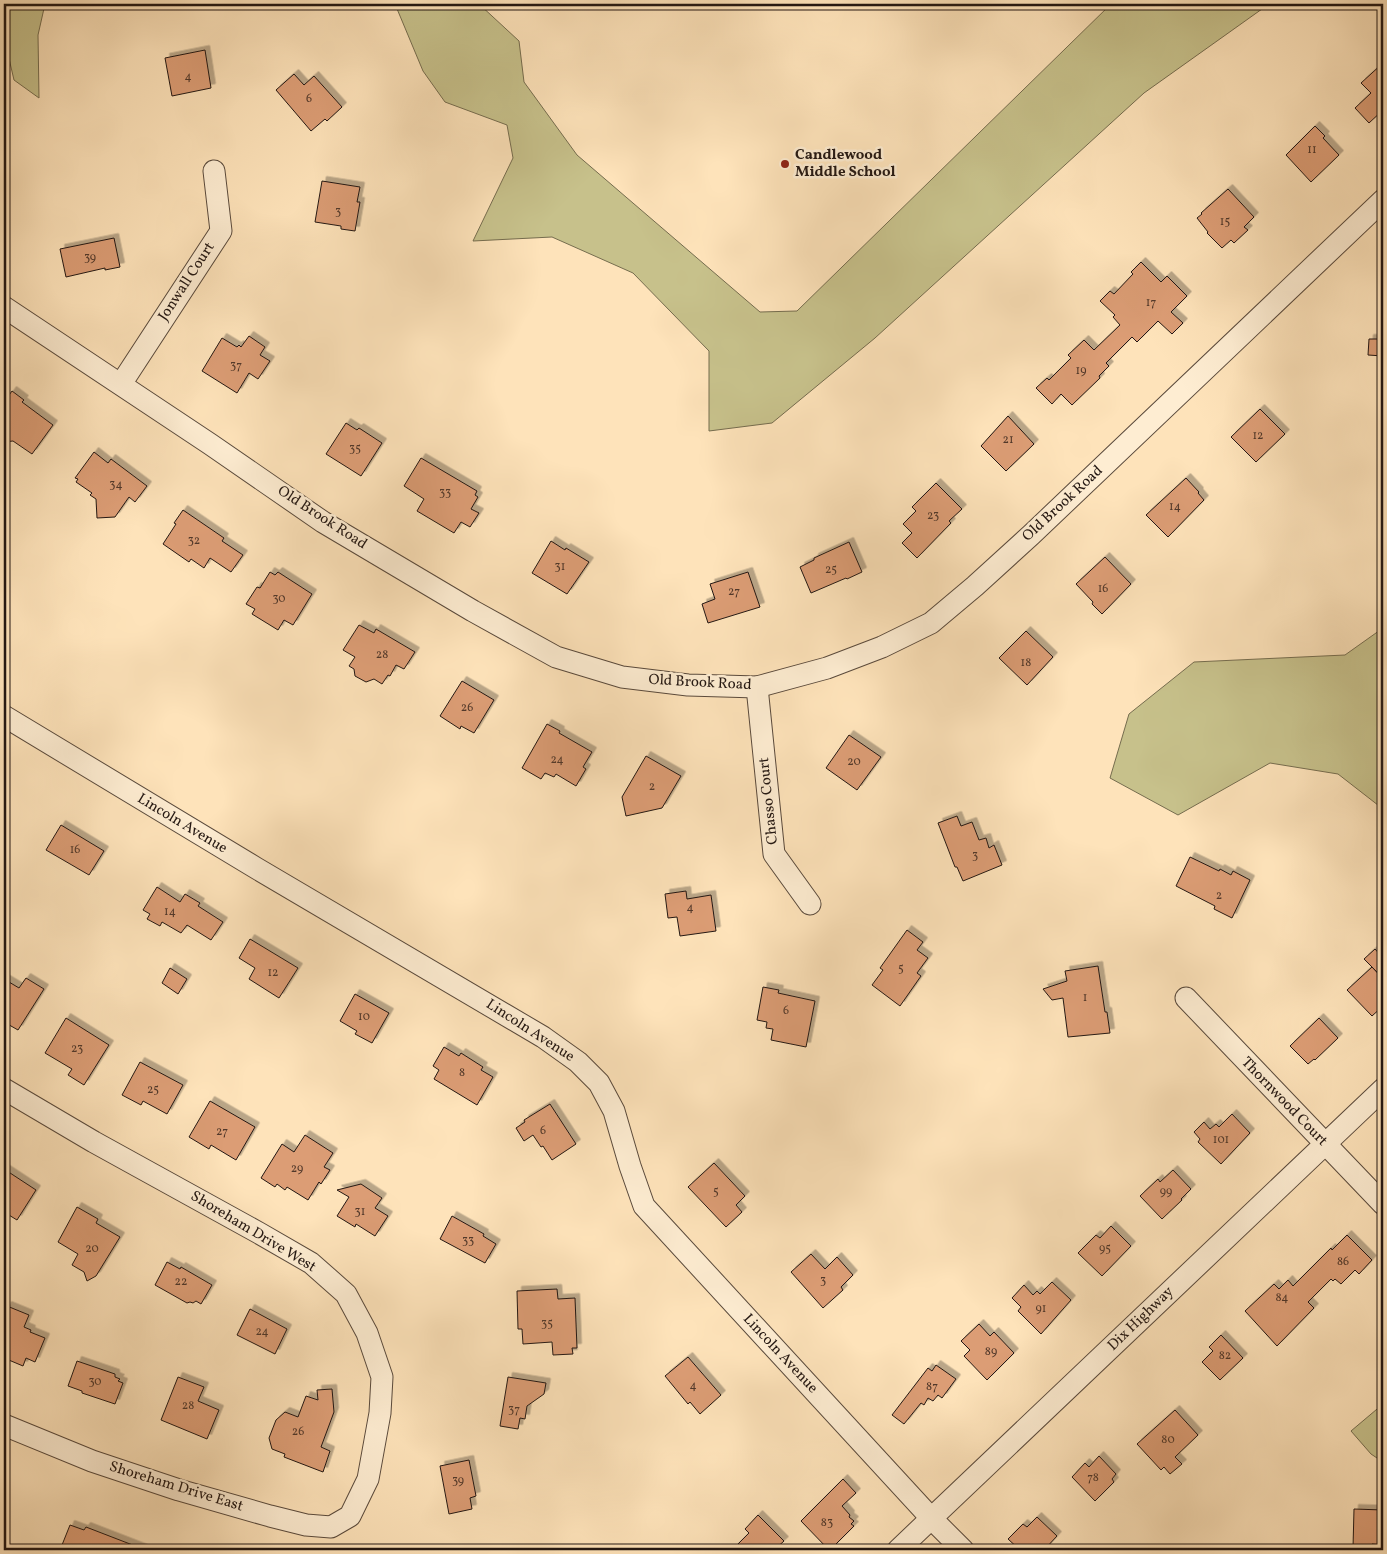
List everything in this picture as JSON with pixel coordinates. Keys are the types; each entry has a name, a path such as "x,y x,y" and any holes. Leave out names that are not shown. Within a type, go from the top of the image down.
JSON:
{"street":[{"name":"Jonwall Court","path":"121,384 221,230 214,171"},
{"name":"Old Brook Road","path":"4,307 121,384 323,522 473,611 556,657 622,677 688,685 757,687 828,668 882,647 931,623 1031,535 1383,200"},
{"name":"Chasso Court","path":"757,687 774,854 810,904"},
{"name":"Lincoln Avenue","path":"4,716 231,853 543,1037 578,1062 599,1083 614,1111 644,1206 932,1519 963,1550"},
{"name":"Thornwood Court","path":"1186,998 1383,1204"},
{"name":"Shoreham Drive West","path":"4,1088 94,1142 311,1263 346,1294 367,1333 382,1377 380,1413 368,1479 350,1516"},
{"name":"Dix Highway","path":"898,1550 1383,1089"},
{"name":"Shoreham Drive East","path":"4,1425 92,1461 179,1490 270,1516 306,1525 331,1527 350,1516"}],"shaded area":[{"path":"4,4 45,4 38,35 39,98 14,80 4,37"},
{"path":"395,4 479,4 519,41 524,82 577,155 760,312 797,311 1111,4 1269,4 1144,93 875,338 772,423 709,431 709,351 633,273 552,237 473,241 513,158 507,125 445,102 423,71"},
{"path":"1383,628 1383,809 1338,774 1270,763 1178,815 1110,778 1129,714 1194,662 1345,655"},
{"path":"1383,1404 1383,1462 1371,1454 1351,1431"}],"building":[{"path":"205,50 211,88 172,96 165,58"},
{"path":"1383,63 1383,110 1369,123 1355,108 1371,93 1361,83"},
{"path":"294,74 304,85 314,76 342,107 327,121 325,119 311,131 276,90"},
{"path":"1315,126 1339,155 1311,182 1286,155"},
{"path":"322,181 360,187 357,202 360,202 355,231 341,229 341,226 315,222"},
{"path":"1228,189 1254,217 1244,227 1248,230 1234,243 1231,240 1222,248 1207,233 1197,218"},
{"path":"114,238 120,267 105,270 105,268 66,277 60,249"},
{"path":"1141,262 1161,282 1167,276 1187,296 1171,312 1183,323 1172,334 1158,321 1137,342 1132,337 1106,363 1109,366 1099,376 1100,378 1072,405 1061,394 1052,404 1036,388 1047,378 1049,380 1071,358 1068,355 1084,340 1094,350 1120,325 1113,317 1115,315 1100,301 1110,291 1114,294 1133,274 1131,272"},
{"path":"249,336 265,347 260,355 270,361 258,379 249,373 237,393 202,371 222,338 237,347 239,345 241,347"},
{"path":"1369,339 1383,339 1383,356 1368,355"},
{"path":"12,391 24,400 22,402 53,425 32,454 13,441 4,442 4,402"},
{"path":"1260,409 1285,434 1256,462 1231,437"},
{"path":"1008,416 1034,444 1006,471 981,446"},
{"path":"346,423 357,430 359,428 382,443 361,476 326,454"},
{"path":"94,452 108,463 111,459 147,486 135,502 129,497 115,517 97,518 96,499 90,495 92,493 76,482 78,479 75,478"},
{"path":"421,458 477,491 475,495 478,497 471,509 479,513 470,527 461,522 454,533 417,511 424,499 404,486"},
{"path":"1186,478 1204,500 1168,537 1146,515"},
{"path":"936,483 962,509 917,558 902,543 912,533 903,524 916,511 912,507"},
{"path":"183,510 224,538 222,541 243,555 231,572 210,558 204,568 191,559 189,562 163,544"},
{"path":"551,541 589,562 567,594 532,573"},
{"path":"849,542 862,572 811,593 800,567 814,560 814,558"},
{"path":"1105,557 1131,584 1102,614 1076,584"},
{"path":"270,572 275,575 278,572 312,594 293,625 284,620 278,630 252,614 255,609 246,604 257,587 260,588"},
{"path":"748,572 760,607 708,623 702,604 715,599 710,584"},
{"path":"359,625 374,633 376,629 415,652 404,669 396,665 390,676 388,675 382,684 374,679 366,682 355,676 354,669 349,666 355,657 343,650"},
{"path":"1026,631 1053,657 1027,685 999,658"},
{"path":"462,681 494,700 474,733 461,726 460,729 440,716"},
{"path":"547,724 592,752 583,767 586,769 576,786 556,774 554,777 545,773 541,779 522,768"},
{"path":"849,735 881,757 857,790 826,768"},
{"path":"646,756 681,776 662,808 626,816 622,797"},
{"path":"957,816 961,826 972,822 979,840 986,838 989,848 994,845 1002,865 963,881 957,867 955,867 938,823"},
{"path":"61,825 104,851 89,875 46,850"},
{"path":"1190,857 1219,871 1220,869 1231,875 1233,871 1250,880 1232,918 1214,909 1215,906 1176,886"},
{"path":"157,887 180,902 185,894 200,903 198,906 223,922 211,940 187,925 181,933 162,922 160,926 147,919 150,914 143,910"},
{"path":"686,891 687,899 711,895 716,931 680,936 677,917 668,918 665,894"},
{"path":"907,930 923,942 917,950 928,958 917,973 921,976 900,1006 872,985 883,970 880,968"},
{"path":"250,939 298,968 279,998 249,979 255,968 239,958"},
{"path":"1375,949 1383,958 1383,978 1364,959"},
{"path":"1098,966 1110,1033 1068,1037 1063,998 1052,1000 1043,989 1067,981 1065,971"},
{"path":"1372,967 1383,979 1383,1006 1372,1016 1347,990"},
{"path":"170,968 187,979 178,994 162,983"},
{"path":"26,978 44,989 18,1030 4,1022 4,979 19,988"},
{"path":"763,987 779,990 778,993 815,1001 806,1047 771,1040 773,1029 766,1028 767,1022 757,1020"},
{"path":"355,994 389,1013 372,1043 355,1034 357,1031 340,1021"},
{"path":"66,1018 109,1045 84,1085 68,1075 72,1069 45,1053"},
{"path":"1319,1018 1338,1038 1315,1060 1308,1064 1290,1046"},
{"path":"444,1047 459,1056 461,1053 483,1067 481,1070 493,1077 477,1105 434,1079 439,1070 433,1066"},
{"path":"140,1062 183,1085 167,1114 143,1101 141,1105 122,1095"},
{"path":"210,1101 255,1127 236,1160 211,1145 209,1149 189,1137"},
{"path":"550,1104 576,1144 552,1160 533,1135 524,1141 516,1128 525,1122 524,1120"},
{"path":"1232,1114 1250,1133 1221,1164 1198,1142 1200,1139 1194,1132 1204,1122 1210,1129 1216,1124 1219,1127"},
{"path":"305,1135 333,1153 324,1167 330,1170 321,1184 319,1182 308,1200 287,1187 285,1190 277,1184 275,1187 261,1178 282,1144 294,1152"},
{"path":"714,1163 745,1196 736,1205 742,1212 726,1227 688,1187"},
{"path":"4,1169 36,1190 17,1220 4,1212"},
{"path":"1173,1170 1191,1189 1162,1219 1140,1196 1158,1179 1160,1182"},
{"path":"361,1184 382,1198 375,1208 388,1216 375,1236 356,1224 355,1227 337,1216 349,1197 337,1190"},
{"path":"77,1207 98,1219 96,1223 120,1237 96,1276 87,1281 84,1272 72,1265 78,1254 58,1242"},
{"path":"452,1216 484,1234 483,1236 496,1244 485,1263 440,1239"},
{"path":"1111,1226 1131,1246 1102,1276 1078,1253 1096,1235 1100,1238"},
{"path":"1347,1235 1372,1260 1359,1274 1355,1270 1341,1284 1335,1279 1333,1281 1331,1279 1308,1302 1314,1308 1277,1346 1245,1311 1274,1284 1279,1289 1288,1280 1293,1286 1331,1248 1332,1250"},
{"path":"811,1254 825,1269 837,1257 853,1275 841,1287 843,1290 823,1308 791,1272"},
{"path":"167,1262 180,1269 181,1267 212,1285 201,1304 196,1301 187,1303 155,1285"},
{"path":"1052,1282 1071,1300 1041,1334 1018,1311 1021,1307 1012,1298 1024,1285 1033,1295 1037,1291 1040,1294"},
{"path":"557,1289 558,1299 575,1298 577,1348 572,1348 573,1354 553,1355 552,1342 523,1344 522,1329 518,1329 517,1291"},
{"path":"7,1306 29,1315 24,1327 31,1330 30,1332 45,1338 35,1362 26,1358 23,1366 4,1358 4,1315"},
{"path":"250,1309 287,1329 275,1354 237,1335"},
{"path":"979,1324 990,1336 994,1332 1014,1353 987,1380 964,1356 970,1350 961,1341"},
{"path":"1221,1335 1243,1358 1220,1380 1202,1362 1213,1351 1209,1347"},
{"path":"688,1357 721,1395 700,1414 690,1402 688,1404 665,1376"},
{"path":"77,1361 115,1374 115,1377 120,1379 118,1381 123,1383 115,1404 82,1393 82,1391 68,1386"},
{"path":"936,1365 956,1379 942,1398 938,1395 933,1401 928,1398 924,1405 921,1403 904,1424 892,1415 928,1368 932,1371"},
{"path":"178,1377 204,1387 198,1401 219,1410 207,1439 161,1420"},
{"path":"508,1377 546,1383 544,1394 527,1406 525,1419 520,1418 518,1429 500,1426"},
{"path":"332,1389 334,1412 321,1447 330,1451 323,1472 284,1457 285,1454 272,1449 269,1438 276,1420 285,1412 298,1417 306,1396 318,1400 317,1390"},
{"path":"1175,1410 1198,1435 1175,1457 1182,1464 1170,1474 1164,1467 1161,1470 1137,1444"},
{"path":"1099,1456 1116,1474 1112,1479 1114,1482 1095,1501 1072,1477 1085,1463 1089,1467"},
{"path":"469,1460 476,1496 470,1498 472,1509 449,1514 440,1466"},
{"path":"843,1479 856,1493 842,1506 854,1521 851,1524 854,1526 829,1550 801,1521"},
{"path":"1354,1509 1383,1510 1383,1545 1372,1544 1372,1548 1353,1548"},
{"path":"758,1515 784,1541 774,1550 732,1550 749,1533 745,1529"},
{"path":"1037,1517 1057,1536 1044,1550 1020,1550 1008,1539 1023,1524 1027,1527"},
{"path":"70,1525 84,1530 86,1527 143,1550 60,1550"}],"place":[{"name":"Candlewood Middle School","path":"785,164"}]}
